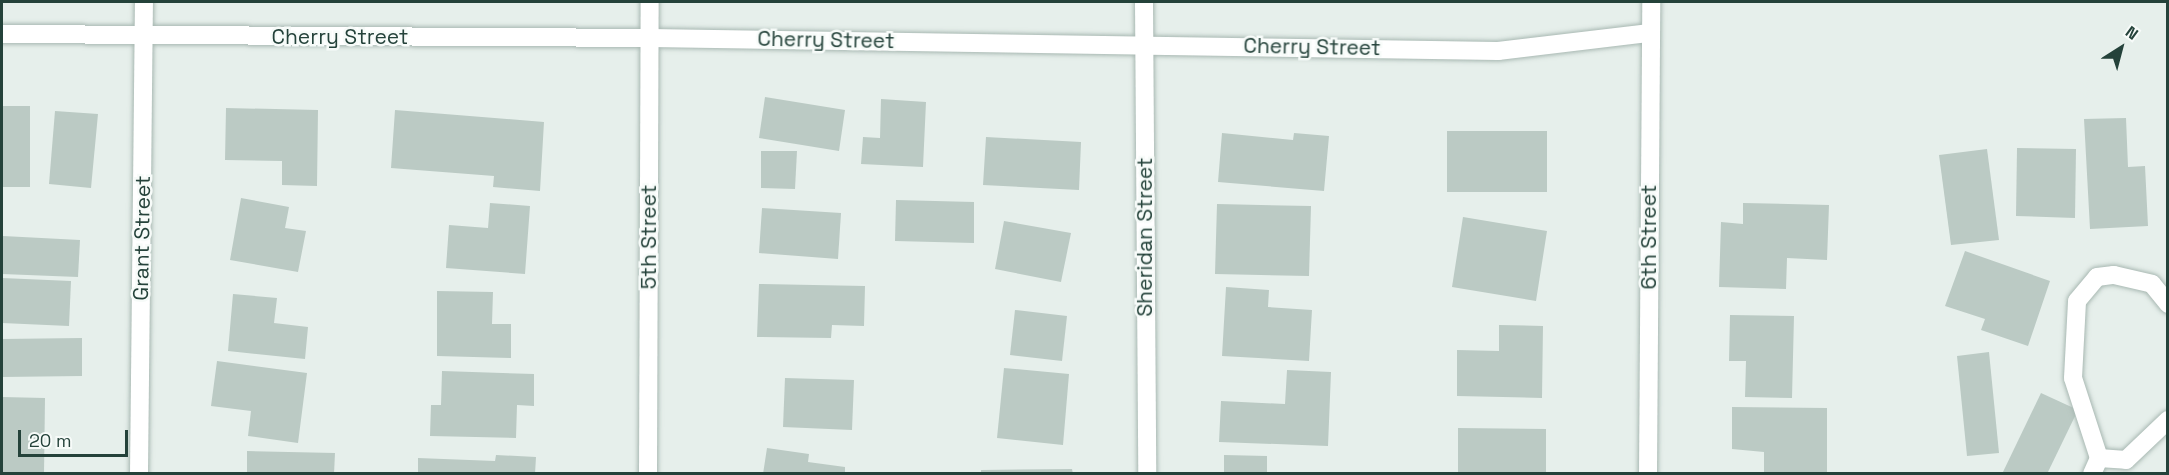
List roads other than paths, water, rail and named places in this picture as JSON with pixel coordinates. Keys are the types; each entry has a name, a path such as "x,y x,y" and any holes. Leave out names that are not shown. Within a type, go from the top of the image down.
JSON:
{"street":[{"name":"Grant Street","path":"139,474 144,2"},
{"name":"5th Street","path":"648,474 650,2"},
{"name":"Sheridan Street","path":"1144,2 1147,474"},
{"name":"6th Street","path":"1648,474 1650,2"},
{"name":"Cherry Street","path":"2,34 650,38 1498,51 1650,33"},
{"path":"2168,304 2152,284 2114,275 2097,277 2077,301 2073,378 2096,466 2126,460 2168,420"}]}
